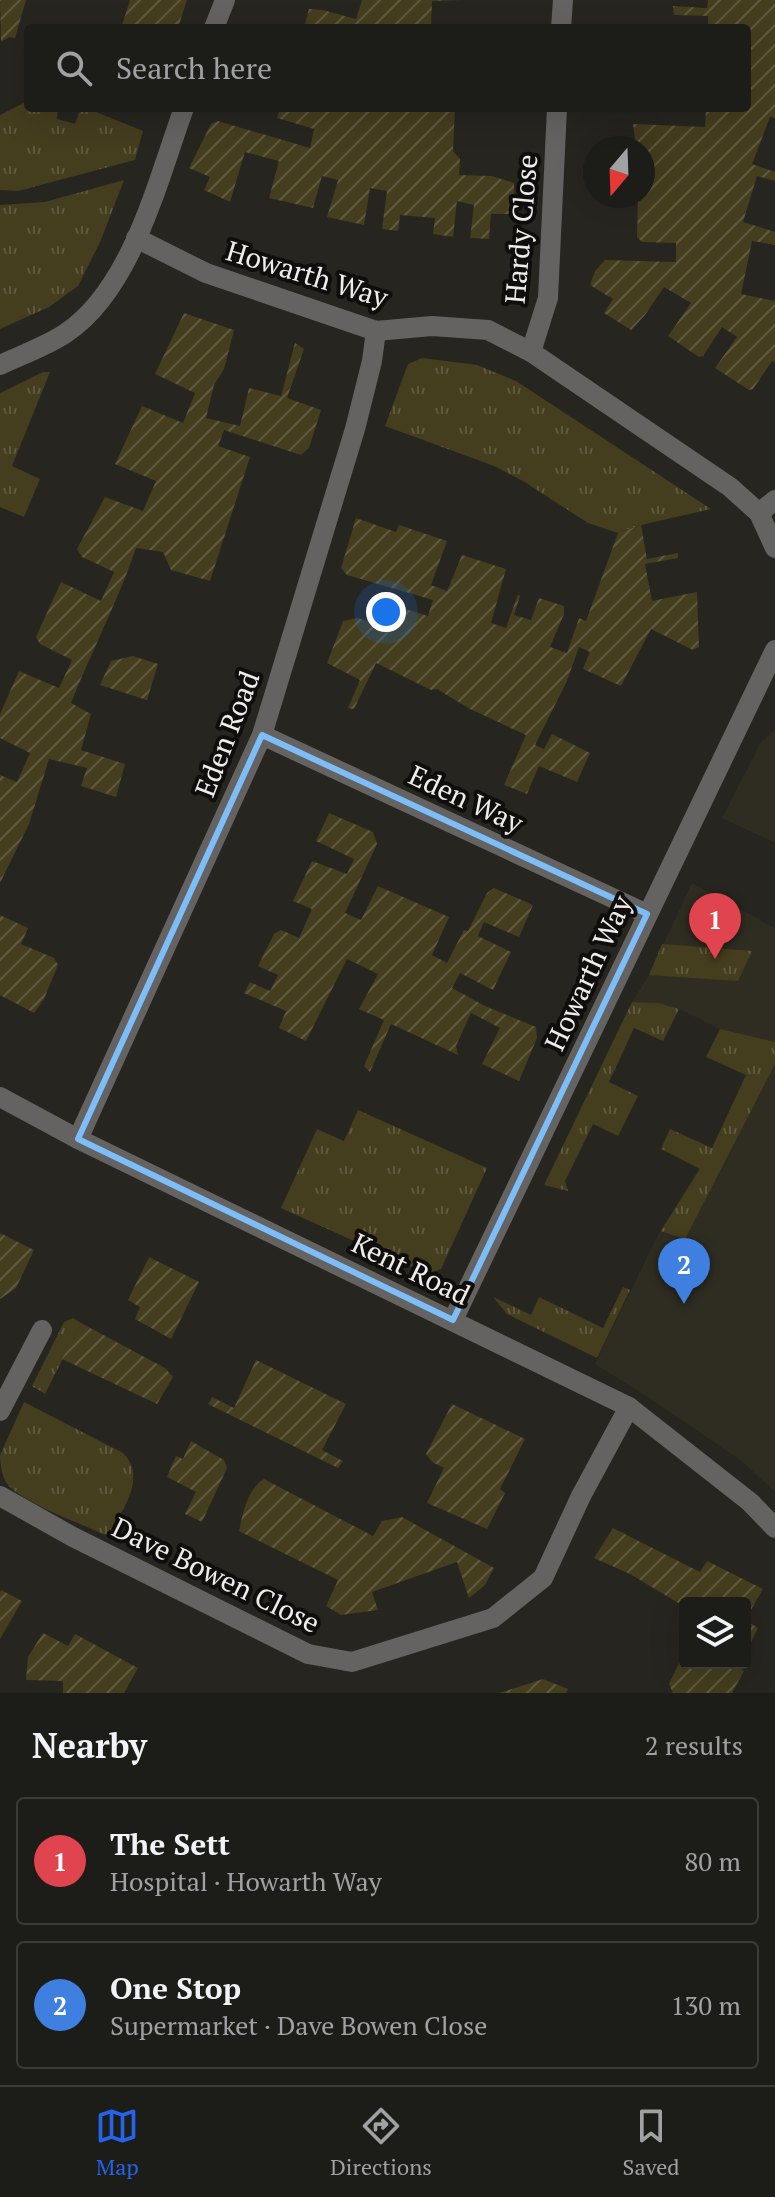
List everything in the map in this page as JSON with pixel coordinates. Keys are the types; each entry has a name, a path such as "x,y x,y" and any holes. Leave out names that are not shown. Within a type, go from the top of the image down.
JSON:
{"street":[{"path":"216,24 225,0"},
{"path":"561,24 563,0"},
{"path":"0,365 66,333 97,307 136,238 183,112"},
{"name":"Hardy Close","path":"531,352 548,298 557,112"},
{"name":"Howarth Way","path":"136,238 206,273 376,331 432,326 488,330 531,352 730,487 767,507 775,548"},
{"name":"Eden Road","path":"78,1139 262,735 355,429 376,331"},
{"name":"Howarth Way","path":"453,1320 775,650"},
{"name":"Eden Way","path":"262,735 647,914"},
{"name":"Kent Road","path":"0,1097 78,1139 629,1407 728,1483 775,1528"},
{"path":"0,1411 42,1330"},
{"name":"Dave Bowen Close","path":"0,1496 73,1537 308,1654 352,1662 493,1618 543,1578 581,1496 629,1407"}],"highlighted area":[{"path":"262,735 647,914 453,1320 78,1139"}],"shaded area":[{"path":"775,730 775,843 722,818 761,742"},
{"path":"692,883 775,928 775,1492 743,1462 595,1364 660,1231 712,1148 764,1040 720,1029 679,1009 658,1003 632,1002 649,975"}],"green space":[{"path":"0,0 26,0 15,38 9,37 1,42"},
{"path":"130,0 187,0 179,24 122,24"},
{"path":"362,0 463,0 432,1 431,24 305,24 309,9 356,19"},
{"path":"708,0 775,0 775,118 770,117 752,164 775,172 775,181 757,176 743,222 775,232 775,245 752,241 741,294 775,301 775,362 772,361 753,389 749,390 715,368 737,337 722,327 703,356 699,357 668,336 691,303 664,287 631,330 604,313 613,299 590,285 595,271 605,260 676,262 676,243 642,242 637,237 638,208 655,208 655,136 634,136 633,124 705,127 706,112 751,112 751,24 708,24 708,16 674,15 673,6 707,8"},
{"path":"24,103 24,112 58,112 57,119 75,124 80,112 96,112 143,131 135,160 18,191 0,190 0,115"},
{"path":"279,112 455,112 453,151 460,159 459,175 492,176 514,183 515,214 491,214 489,239 470,238 474,205 457,201 453,237 433,234 435,218 400,215 398,231 382,229 387,191 370,188 364,225 327,217 338,180 322,176 313,208 269,198 279,161 245,152 230,202 204,190 210,177 189,168 211,124 218,121 310,148 314,129 277,118"},
{"path":"124,180 101,240 78,286 49,307 0,329 0,205 45,202"},
{"path":"184,313 234,330 206,418 240,426 249,388 281,396 295,343 304,349 287,398 321,410 309,448 301,455 224,430 218,446 250,457 210,581 171,570 163,552 136,548 71,703 91,714 81,750 125,764 116,797 81,786 87,768 49,759 29,824 0,883 0,775 17,782 30,753 0,738 0,714 19,671 59,688 72,660 40,644 36,637 61,582 101,601 114,572 82,557 77,549 105,497 143,511 156,481 115,464 142,406 183,423 195,393 155,374"},
{"path":"422,358 477,365 516,381 711,509 618,533 588,523 494,466 385,426 408,364"},
{"path":"43,372 50,372 12,466 40,479 24,517 0,507 0,393"},
{"path":"356,518 396,532 399,525 447,541 431,585 447,591 462,555 506,569 491,623 506,628 518,594 514,615 531,620 539,598 564,606 564,614 550,647 567,653 579,618 586,621 618,533 641,525 647,559 678,553 678,558 645,564 652,601 697,592 699,647 693,650 651,629 621,686 583,669 590,652 579,647 567,681 535,745 544,749 552,734 590,753 577,782 539,766 527,794 504,785 526,735 470,709 437,689 431,690 376,663 354,709 348,708 360,680 327,663 343,621 357,618 388,626 396,606 428,616 433,600 347,575 341,568"},
{"path":"133,656 158,664 147,700 100,685 111,661"},
{"path":"329,813 373,832 377,844 345,913 361,920 378,886 449,917 432,955 447,963 487,893 494,888 533,905 519,937 484,922 478,936 511,952 493,990 460,973 452,988 485,1006 536,1027 537,1038 519,1081 482,1064 500,1028 471,1013 456,1046 458,1055 391,1024 370,1072 364,1066 384,1020 359,1009 378,974 347,959 306,1041 279,1028 286,1011 244,993 250,982 270,991 278,975 258,966 274,934 281,930 299,938 312,909 293,901 312,861 347,874 354,859 316,841"},
{"path":"0,915 28,928 21,944 54,958 58,965 44,999 34,1013 0,995"},
{"path":"662,944 752,951 738,981 649,975"},
{"path":"632,1002 658,1003 679,1009 663,1041 634,1028 609,1082 638,1096 618,1136 593,1124 565,1181 568,1191 544,1185"},
{"path":"720,1029 775,1042 775,1064 685,1239 661,1231 700,1169 661,1149 670,1129 712,1148 746,1075 706,1057"},
{"path":"358,1110 487,1168 441,1269 427,1274 281,1208 317,1129 344,1141"},
{"path":"0,1233 34,1250 16,1288 0,1299"},
{"path":"149,1257 199,1282 171,1339 135,1319 140,1307 128,1300"},
{"path":"623,1287 630,1290 597,1358 507,1314 493,1297 531,1315 539,1297 603,1328"},
{"path":"73,1318 81,1323 45,1394 32,1386 64,1322"},
{"path":"81,1323 165,1368 173,1377 157,1404 62,1359"},
{"path":"256,1360 346,1404 322,1450 343,1461 338,1468 208,1404 212,1397 234,1408"},
{"path":"24,1402 123,1453 130,1463 133,1483 130,1494 108,1536 41,1507 6,1482 0,1455"},
{"path":"452,1404 525,1439 500,1489 505,1493 487,1529 427,1503 444,1468 432,1462 426,1454"},
{"path":"191,1441 224,1460 227,1468 202,1522 185,1514 196,1492 167,1477 176,1456 183,1459"},
{"path":"264,1479 373,1536 382,1521 402,1517 494,1568 485,1585 469,1598 457,1562 372,1592 378,1610 341,1615 326,1606 338,1580 239,1531 250,1495"},
{"path":"613,1528 700,1572 707,1561 763,1589 751,1610 751,1597 679,1597 679,1603 630,1574 594,1558"},
{"path":"0,1592 22,1601 0,1639"},
{"path":"751,1624 758,1628 751,1642"},
{"path":"43,1633 68,1646 75,1634 138,1668 124,1693 63,1693 63,1681 26,1680 28,1657"},
{"path":"679,1663 679,1669 744,1671 732,1693 673,1693 669,1684"},
{"path":"543,1679 568,1689 566,1693 499,1693"}],"place":[{"name":"The Sett","path":"715,959"},
{"name":"One Stop","path":"684,1304"}]}
